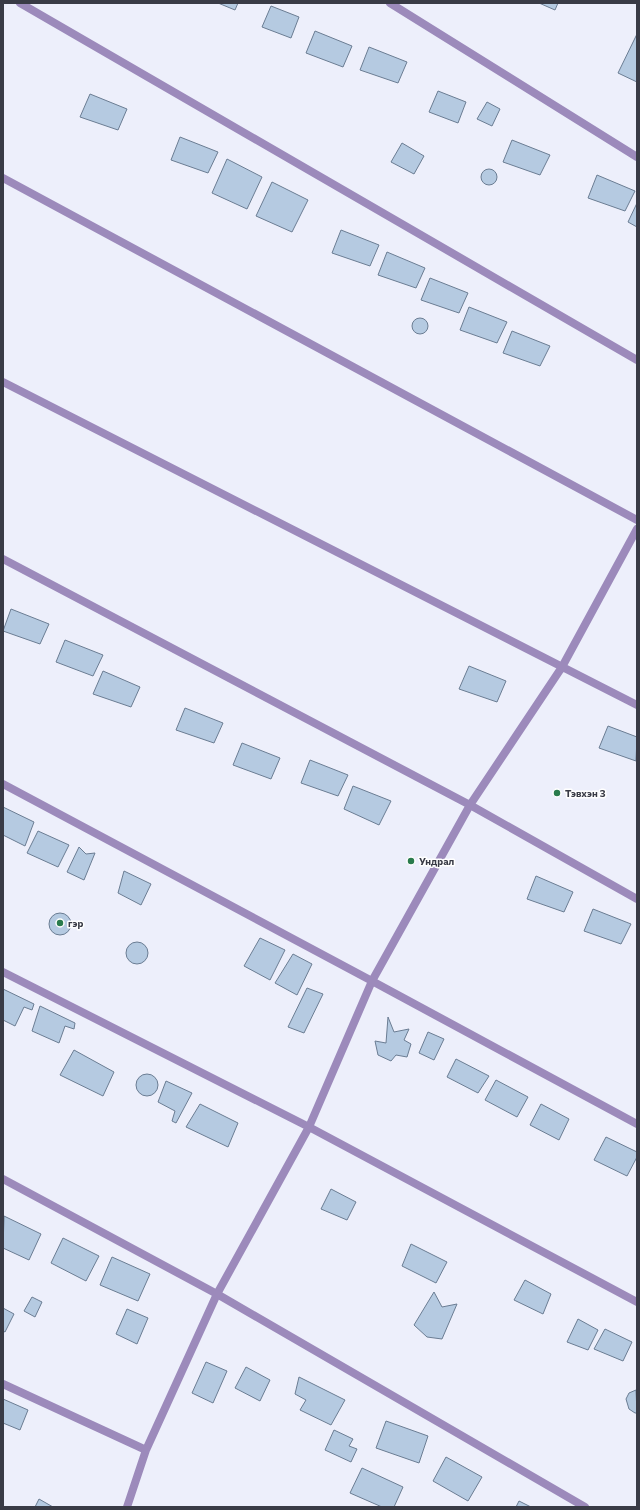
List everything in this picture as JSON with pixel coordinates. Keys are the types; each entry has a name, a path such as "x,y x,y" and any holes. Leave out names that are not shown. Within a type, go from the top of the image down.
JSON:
{"street":[{"path":"20,3 637,360"},
{"path":"390,3 637,157"},
{"path":"3,178 637,520"},
{"path":"3,382 637,705"},
{"path":"127,1507 146,1450 217,1294 309,1127 372,981 470,805 562,667 637,529"},
{"path":"3,559 470,805 637,899"},
{"path":"3,784 637,1124"},
{"path":"3,972 309,1127 637,1302"},
{"path":"3,1179 217,1294 585,1507"},
{"path":"3,1384 146,1450"}],"building":[{"path":"218,3 238,3 235,10"},
{"path":"539,3 558,3 555,10"},
{"path":"271,6 299,17 291,38 262,27"},
{"path":"315,31 352,46 343,67 306,53"},
{"path":"637,34 637,82 618,73"},
{"path":"369,47 407,62 398,83 360,70"},
{"path":"438,91 466,102 458,123 429,112"},
{"path":"90,94 127,109 118,130 80,117"},
{"path":"487,102 500,109 492,126 477,119"},
{"path":"180,137 218,152 208,173 171,160"},
{"path":"512,140 550,155 540,175 503,162"},
{"path":"402,143 424,156 414,174 391,162"},
{"path":"227,159 262,177 247,209 212,193"},
{"path":"486,169 492,169 497,174 495,183 492,185 486,185 481,180 481,174"},
{"path":"597,175 635,191 625,211 588,198"},
{"path":"272,182 308,200 292,232 256,216"},
{"path":"637,203 637,227 628,222"},
{"path":"341,230 379,245 370,266 332,253"},
{"path":"387,252 425,268 416,288 378,275"},
{"path":"430,278 468,293 459,313 421,300"},
{"path":"469,307 507,322 497,343 460,330"},
{"path":"417,318 423,318 428,323 426,332 423,334 417,334 412,329 412,323"},
{"path":"512,331 550,346 540,366 503,353"},
{"path":"11,609 49,624 40,644 3,631"},
{"path":"65,640 103,655 93,676 56,662"},
{"path":"469,666 506,681 497,702 459,689"},
{"path":"103,671 140,687 131,707 93,694"},
{"path":"185,708 223,723 214,743 176,730"},
{"path":"608,726 637,737 636,761 599,748"},
{"path":"242,743 280,758 271,779 233,765"},
{"path":"310,760 348,775 338,796 301,783"},
{"path":"353,786 391,801 379,825 344,809"},
{"path":"3,807 34,822 25,846 3,835"},
{"path":"38,831 69,845 58,867 27,853"},
{"path":"79,847 86,854 95,853 84,880 67,872"},
{"path":"124,871 151,884 141,905 118,893"},
{"path":"536,876 573,892 564,912 527,899"},
{"path":"593,909 631,924 621,944 584,931"},
{"name":"гэр","path":"60,913 68,916 71,924 68,932 60,935 52,932 49,924 52,916"},
{"path":"260,938 285,950 270,980 244,966"},
{"path":"137,942 145,945 148,953 145,961 137,964 129,961 126,953 129,945"},
{"path":"293,954 312,964 297,995 275,983"},
{"path":"307,988 323,994 304,1033 288,1027"},
{"path":"3,989 34,1004 32,1010 24,1007 15,1026 3,1020"},
{"path":"40,1006 75,1023 74,1029 65,1026 59,1043 32,1031"},
{"path":"388,1017 394,1032 409,1029 404,1040 411,1044 407,1057 396,1055 391,1061 378,1055 375,1041 386,1043"},
{"path":"428,1032 444,1039 434,1060 419,1053"},
{"path":"74,1050 114,1072 103,1096 60,1075"},
{"path":"456,1059 489,1076 478,1093 447,1077"},
{"path":"147,1074 155,1077 158,1085 155,1093 147,1096 139,1093 136,1085 139,1077"},
{"path":"496,1080 528,1097 517,1117 485,1100"},
{"path":"166,1081 192,1093 176,1123 172,1121 175,1111 158,1102"},
{"path":"200,1104 238,1123 228,1147 186,1127"},
{"path":"541,1104 569,1119 559,1140 530,1125"},
{"path":"606,1137 637,1152 637,1157 627,1176 594,1160"},
{"path":"331,1189 356,1202 347,1220 321,1209"},
{"path":"4,1216 41,1234 29,1260 3,1248"},
{"path":"63,1238 99,1256 86,1281 51,1263"},
{"path":"411,1244 447,1262 436,1283 402,1266"},
{"path":"112,1257 150,1274 138,1301 100,1285"},
{"path":"525,1280 551,1294 543,1314 514,1300"},
{"path":"434,1292 442,1307 457,1304 442,1339 427,1337 414,1325"},
{"path":"32,1297 42,1302 35,1317 24,1311"},
{"path":"3,1308 14,1314 5,1332 3,1331"},
{"path":"127,1309 148,1318 137,1344 116,1334"},
{"path":"578,1319 598,1330 588,1350 567,1342"},
{"path":"605,1329 632,1342 623,1361 594,1349"},
{"path":"206,1362 227,1371 213,1403 192,1393"},
{"path":"246,1367 270,1380 260,1401 235,1388"},
{"path":"299,1377 345,1400 331,1425 300,1410 306,1400 295,1394"},
{"path":"636,1390 637,1413 635,1413 629,1409 626,1399 629,1393"},
{"path":"3,1399 28,1410 20,1430 3,1423"},
{"path":"386,1421 428,1436 419,1463 376,1448"},
{"path":"334,1430 353,1439 349,1446 357,1449 351,1462 325,1450"},
{"path":"446,1457 482,1477 468,1501 433,1481"},
{"path":"362,1468 403,1487 394,1507 382,1507 350,1493"},
{"path":"39,1499 53,1507 35,1507"},
{"path":"519,1501 531,1507 516,1507"}],"place":[{"name":"Тэвхэн 3","path":"557,793"},
{"name":"Ундрал","path":"411,861"},
{"name":"гэр","path":"60,923"}]}
